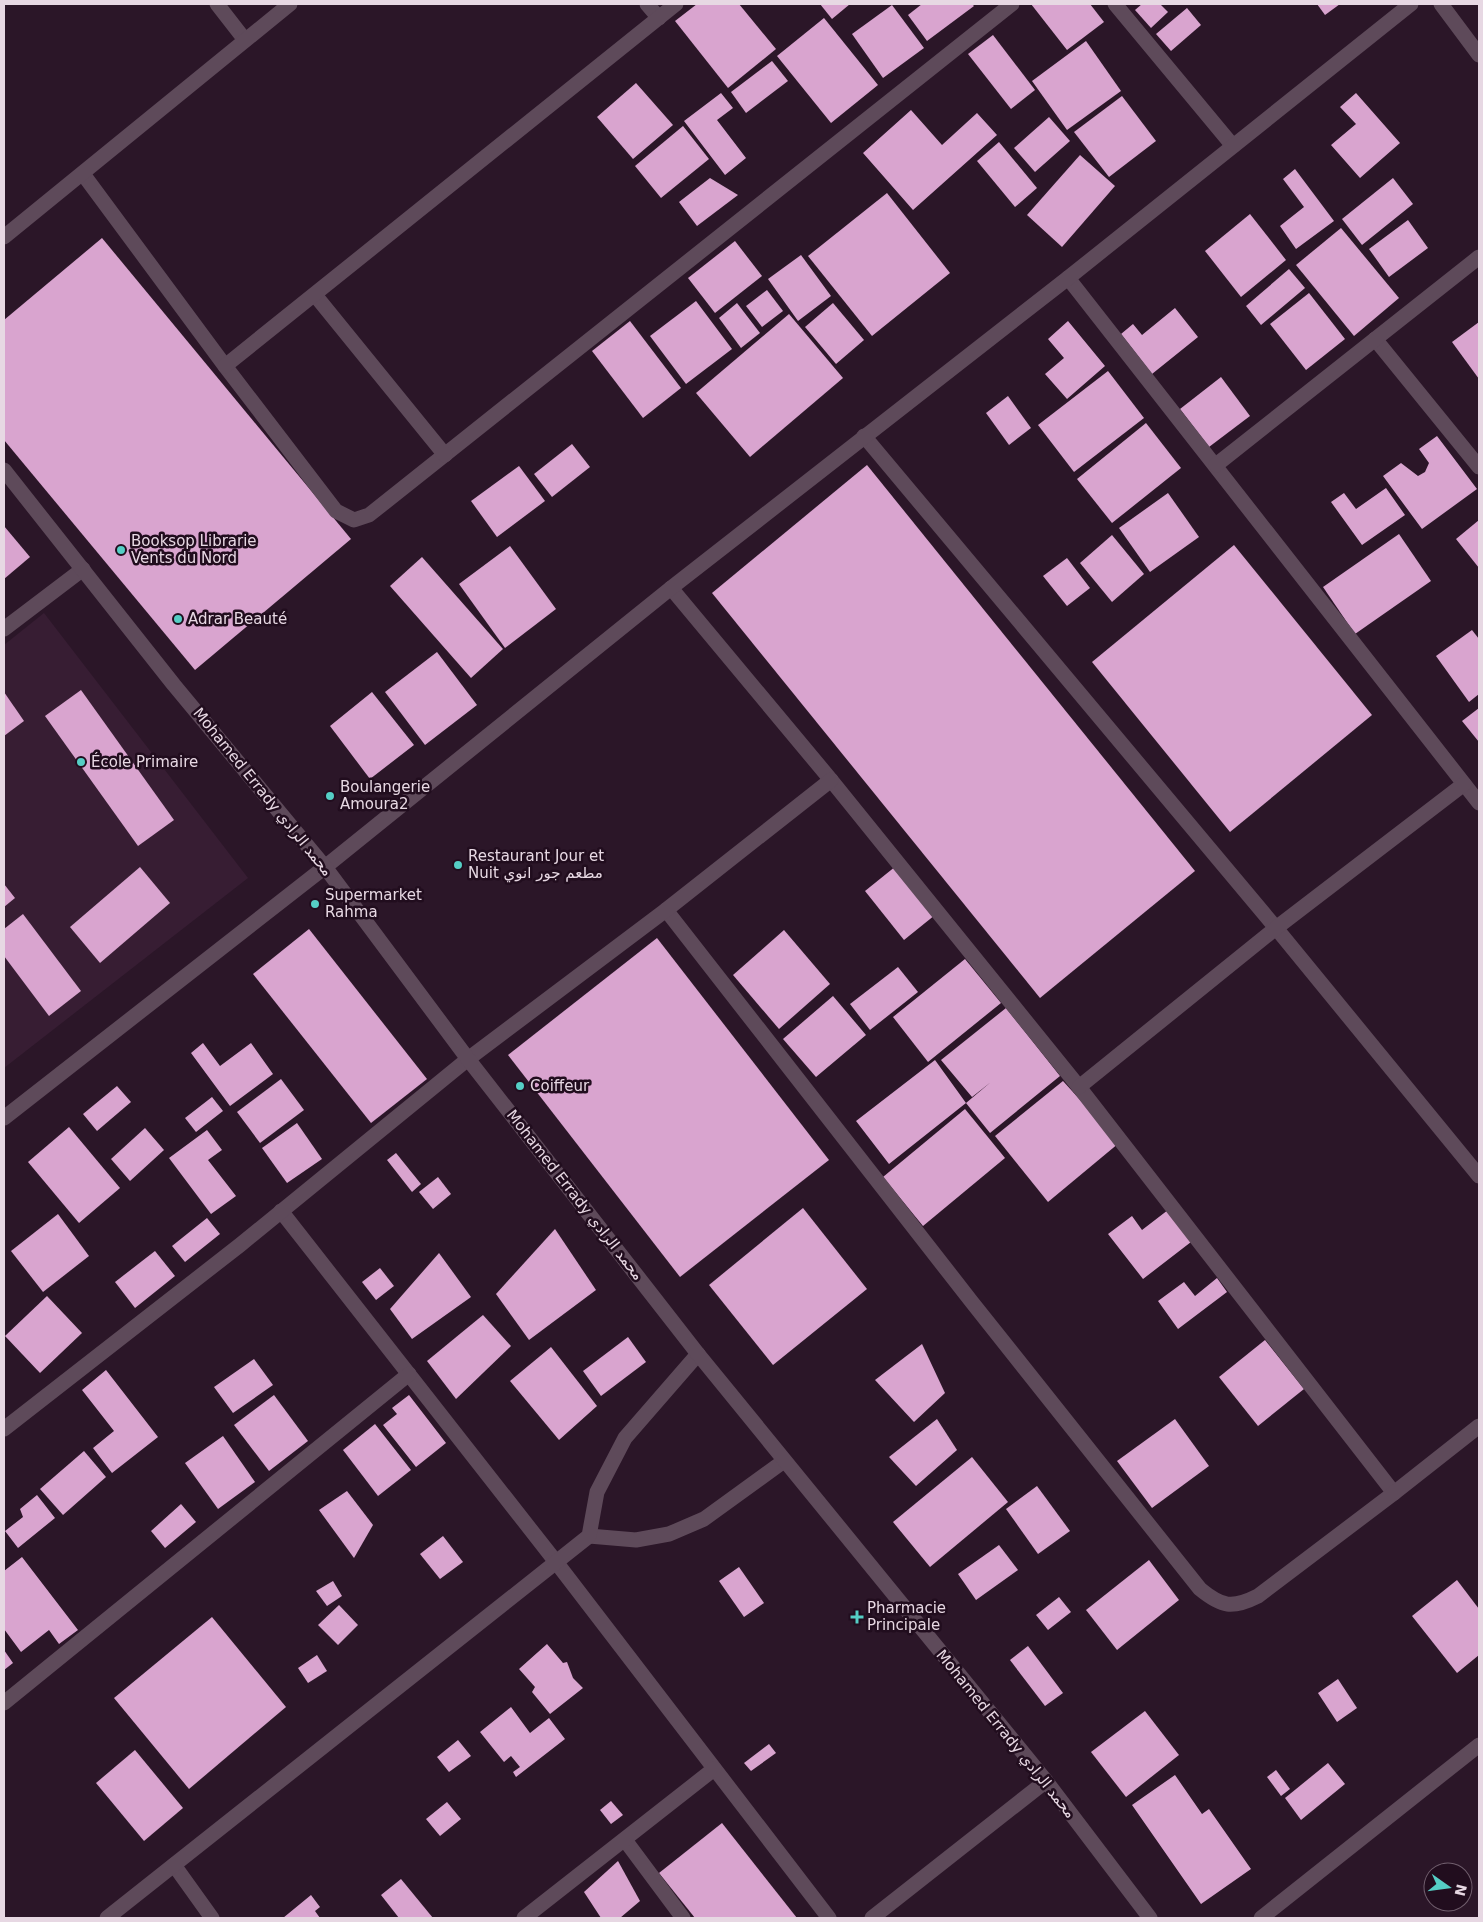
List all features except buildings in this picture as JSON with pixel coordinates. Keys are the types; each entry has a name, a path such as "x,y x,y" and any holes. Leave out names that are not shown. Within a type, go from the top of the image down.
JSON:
{"street":[{"path":"217,4 245,40"},
{"path":"4,237 290,4"},
{"path":"647,4 659,18"},
{"path":"225,366 676,4"},
{"path":"83,174 336,512 354,520 369,515 445,455 996,9 1012,4"},
{"path":"1115,4 1233,146"},
{"path":"4,1118 325,867 671,588 1068,278 1411,4"},
{"path":"1441,4 1479,55"},
{"path":"1216,465 1479,257"},
{"path":"1068,278 1479,803"},
{"path":"315,295 445,455"},
{"path":"1375,339 1479,467"},
{"path":"864,436 1276,928 1479,1176"},
{"name":"Mohamed Errady محمد الرادي","path":"4,470 174,685 325,867 468,1059 698,1354 1046,1781 1150,1918"},
{"path":"4,629 83,569"},
{"path":"671,588 831,780 1079,1087 1394,1493"},
{"path":"4,1429 282,1211 468,1059 666,910 831,780"},
{"path":"1079,1087 1276,928 1464,784"},
{"path":"666,910 971,1302 1200,1589 1214,1601 1230,1606 1244,1603 1258,1596 1479,1426"},
{"path":"282,1211 556,1562 829,1918"},
{"path":"107,1918 589,1536 597,1492 625,1438 698,1354"},
{"path":"4,1703 409,1374"},
{"path":"589,1536 636,1540 669,1534 704,1518 784,1461"},
{"path":"1261,1918 1479,1745"},
{"path":"524,1918 714,1769"},
{"path":"872,1918 1046,1781"},
{"path":"625,1840 683,1918"},
{"path":"174,1865 212,1918"}],"shaded area":[{"name":"École Primaire","path":"44,613 248,878 4,1068 4,645"}],"place":[{"name":"Booksop Librarie Vents du Nord","path":"121,550"},
{"name":"Adrar Beauté","path":"178,619"},
{"name":"École Primaire","path":"81,762"},
{"name":"Boulangerie Amoura2","path":"330,796"},
{"name":"Restaurant Jour et Nuit مطعم جور انوي","path":"458,865"},
{"name":"Supermarket Rahma","path":"315,904"},
{"name":"Coiffeur","path":"520,1086"},
{"name":"Pharmacie Principale","path":"857,1617"}]}
